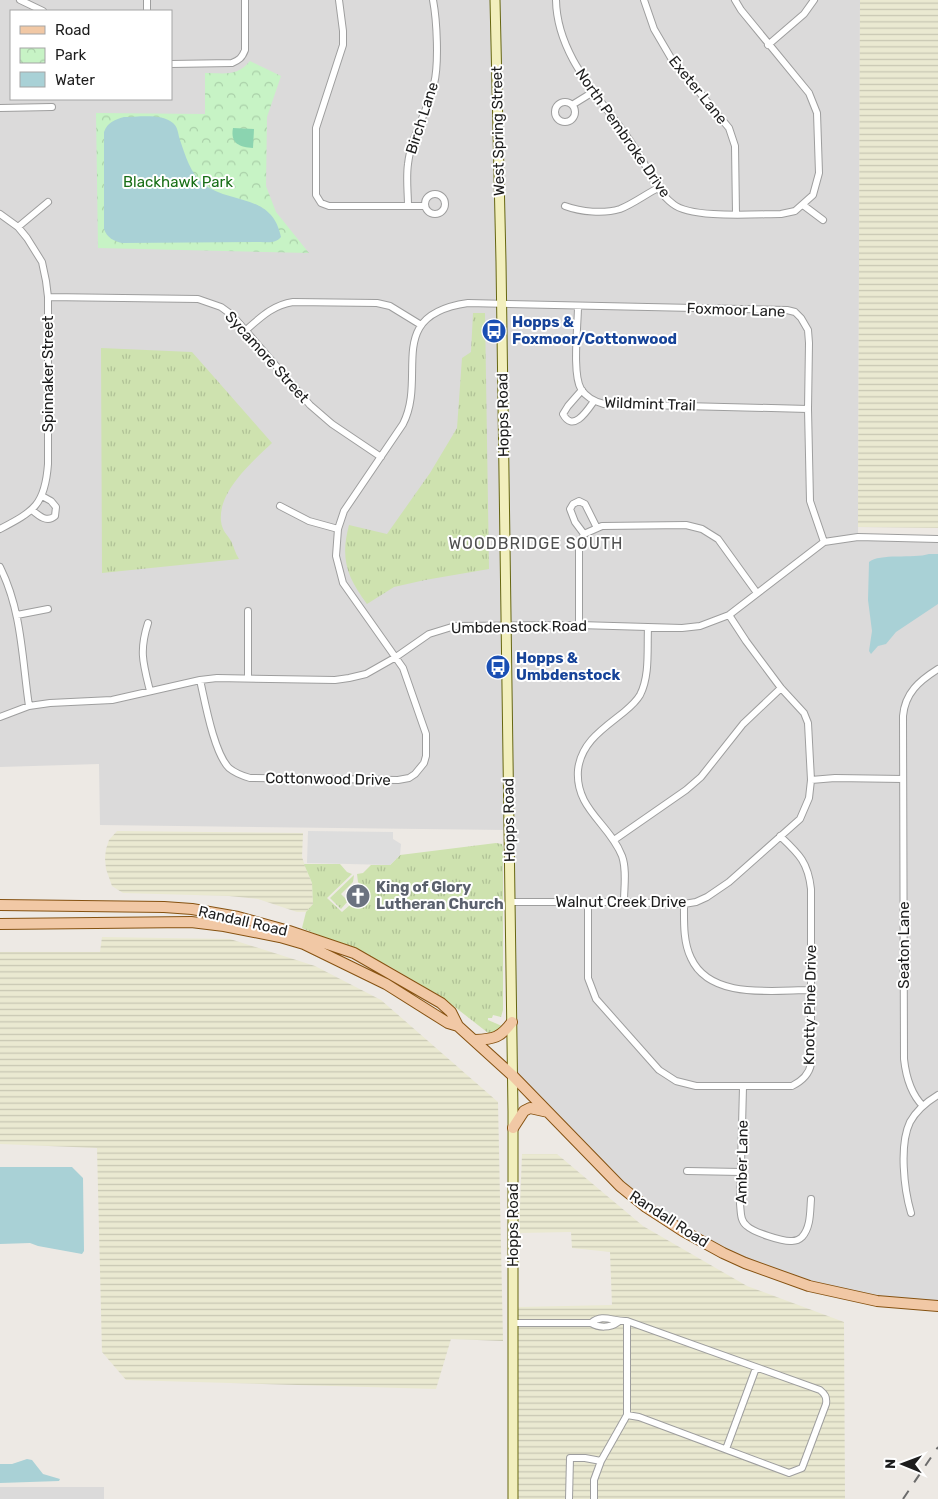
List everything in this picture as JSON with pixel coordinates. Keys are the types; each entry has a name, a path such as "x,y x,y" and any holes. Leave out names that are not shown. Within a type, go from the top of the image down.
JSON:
{"main road":[{"name":"West Spring Street","path":"495,0 501,262"},
{"name":"Hopps Road","path":"501,262 514,1128 513,1499"},
{"name":"Randall Road","path":"0,905 164,907 192,909 238,917 289,931 354,953 441,1003 451,1012 458,1026"},
{"name":"Randall Road","path":"0,924 191,922 224,926 280,937 304,944 386,984 448,1023 458,1026 512,1075 620,1186 646,1207 683,1231 723,1253 766,1271 832,1292 877,1301 938,1306"},
{"path":"475,1040 494,1039 505,1032 512,1022"},
{"path":"514,1128 524,1111 530,1108 549,1112"}],"street":[{"path":"20,0 41,10"},
{"path":"172,64 232,63 239,61 243,57 245,50 246,0"},
{"path":"339,0 343,45 316,128 316,195 321,202 329,206 426,206"},
{"name":"Birch Lane","path":"408,206 408,165 411,149 434,85 436,73 436,19 433,0"},
{"name":"North Pembroke Drive","path":"556,0 562,36 576,66 634,146 658,188 674,205 693,213 736,214 781,214 795,211 804,205"},
{"name":"Exeter Lane","path":"644,0 654,29 671,58 729,128 734,146 736,214"},
{"path":"736,0 740,10 809,93 817,113 819,173 813,195 804,205 823,220"},
{"path":"768,45 804,14 814,0"},
{"path":"572,105 593,92"},
{"path":"0,108 52,107"},
{"path":"566,206 578,211 619,209 658,188"},
{"path":"18,226 48,202"},
{"name":"Spinnaker Street","path":"0,214 18,226 42,262 48,297 48,464 45,488 42,496 29,513 0,529"},
{"name":"Sycamore Street","path":"48,297 198,299 221,307 232,315 246,330 310,405 332,424 381,457"},
{"path":"246,330 268,311 281,304 293,302 377,303 390,306 421,325 437,312 455,305 468,303 502,305"},
{"name":"Foxmoor Lane","path":"502,305 787,310 795,312 808,330 810,501 824,542"},
{"path":"578,306 577,372 582,390 568,406 564,414 566,419 569,422 577,421 594,402"},
{"name":"Cottonwood Drive","path":"200,680 210,726 223,759 230,769 236,773 250,778 398,780 409,778 420,770 426,756 426,734 408,681 396,657 343,583 336,556 338,529 344,511 408,414 411,402 411,355 421,325"},
{"name":"Wildmint Trail","path":"582,390 594,402 604,404 808,409"},
{"path":"32,510 43,518 50,519 56,516 56,507 51,501 42,496"},
{"path":"584,534 575,522 570,510 573,504 579,502 585,504 597,528"},
{"path":"280,506 309,521 338,529"},
{"path":"579,625 579,545 584,534 602,526 686,525 702,529 718,539 757,593"},
{"name":"Umbdenstock Road","path":"0,717 29,706 112,700 200,680 248,678 336,680 349,678 366,674 396,657 429,634 443,628 579,625 648,628 700,626 729,615 824,542 858,537 938,539"},
{"path":"0,567 17,615 29,706"},
{"path":"17,615 48,609"},
{"path":"248,611 248,678"},
{"name":"Walnut Creek Drive","path":"510,902 684,904 707,898 729,882 800,819 809,798 811,780 808,723 804,713 781,688 746,642 729,615"},
{"path":"148,623 143,639 142,655 150,691"},
{"path":"624,902 622,858 614,840 594,816 581,795 578,782 578,768 587,744 597,733 632,706 644,687 648,628"},
{"name":"Seaton Lane","path":"923,1106 908,1082 904,1059 903,716 906,702 916,686 938,669"},
{"path":"614,840 686,790 701,777 743,724 781,688"},
{"path":"811,780 835,778 904,780"},
{"name":"Knotty Pine Drive","path":"588,902 588,978 596,999 659,1070 676,1081 696,1086 792,1086 802,1080 810,1070 811,888 807,868 798,853 780,836"},
{"path":"684,904 685,933 691,958 697,968 710,980 738,990 811,990"},
{"name":"Amber Lane","path":"743,1087 741,1172 741,1214 743,1221 747,1227 790,1242 801,1238 807,1230 812,1199"},
{"path":"911,1213 905,1180 904,1149 910,1121 923,1106 938,1095"},
{"path":"687,1171 741,1172"},
{"path":"594,1499 594,1480 601,1461 627,1414 627,1321"},
{"path":"513,1323 590,1322 597,1326 613,1326 618,1322 627,1321 820,1390 827,1399 806,1461 802,1468 789,1473 627,1414"},
{"path":"726,1449 756,1368"},
{"path":"569,1499 570,1458 601,1461"}],"shaded area":[{"path":"0,0 491,0 507,830 100,825 99,764 0,767"},
{"path":"499,0 860,0 858,540 938,542 938,1303 906,1301 855,1293 787,1274 721,1248 664,1215 620,1181 516,1072"},
{"path":"308,831 393,832 393,839 401,844 400,855 390,865 307,863"},
{"path":"0,1487 104,1487 104,1499 0,1499"}],"green space":[{"path":"860,0 938,0 938,528 858,527"},
{"name":"Blackhawk Park","path":"250,61 281,76 267,117 266,186 276,212 309,253 98,248 96,113 205,114 205,73 235,72"},
{"path":"233,128 254,129 253,148 237,144 233,138"},
{"path":"473,313 485,313 489,569 394,587 367,604 354,585 347,567 345,548 349,525 387,534 430,473 457,428 462,358 471,352"},
{"path":"101,348 192,352 272,443 246,468 225,499 222,510 222,527 239,559 102,573"},
{"path":"117,831 303,833 302,857 312,883 313,904 306,912 297,912 258,899 229,896 123,893 112,886 106,869 106,849 109,840"},
{"path":"496,843 502,844 503,847 503,1010 501,1017 493,1015 488,1020 502,1026 502,1032 492,1036 442,997 389,966 302,928 306,912 313,904 312,883 304,864 340,864 347,872 352,874 327,898 342,912 351,904 355,908 369,895 358,882 357,874 363,873 371,865 390,865 400,855"},
{"path":"354,875 353,882 341,894 348,901 341,909 330,898"},
{"path":"102,937 230,939 315,966 381,1000 498,1102 503,1341 451,1339 436,1389 126,1380 102,1352 97,1148 0,1144 0,952 100,952"},
{"path":"522,1154 557,1154 643,1226 747,1286 844,1322 845,1499 518,1499 518,1307 612,1305 610,1252 572,1248 571,1232 519,1233"}],"water":[{"path":"124,117 156,117 173,123 177,129 189,164 199,180 214,191 260,206 269,213 276,223 281,237 274,242 122,243 111,239 104,229 104,132 112,122"},
{"path":"938,554 938,604 896,632 886,644 878,646 871,654 869,651 872,631 868,600 869,562 881,558"},
{"path":"0,1167 72,1167 83,1178 84,1251 82,1254 30,1243 0,1244"},
{"path":"27,1459 32,1460 43,1474 60,1479 59,1481 0,1483 0,1464 12,1464"}],"railway":[{"path":"903,1499 938,1447"}],"place":[{"name":"Hopps & Foxmoor/Cottonwood","path":"494,331"},
{"name":"Hopps & Umbdenstock","path":"498,667"},
{"name":"King of Glory Lutheran Church","path":"358,896"}],"district":[{"name":"WOODBRIDGE SOUTH","path":"536,543"}]}
